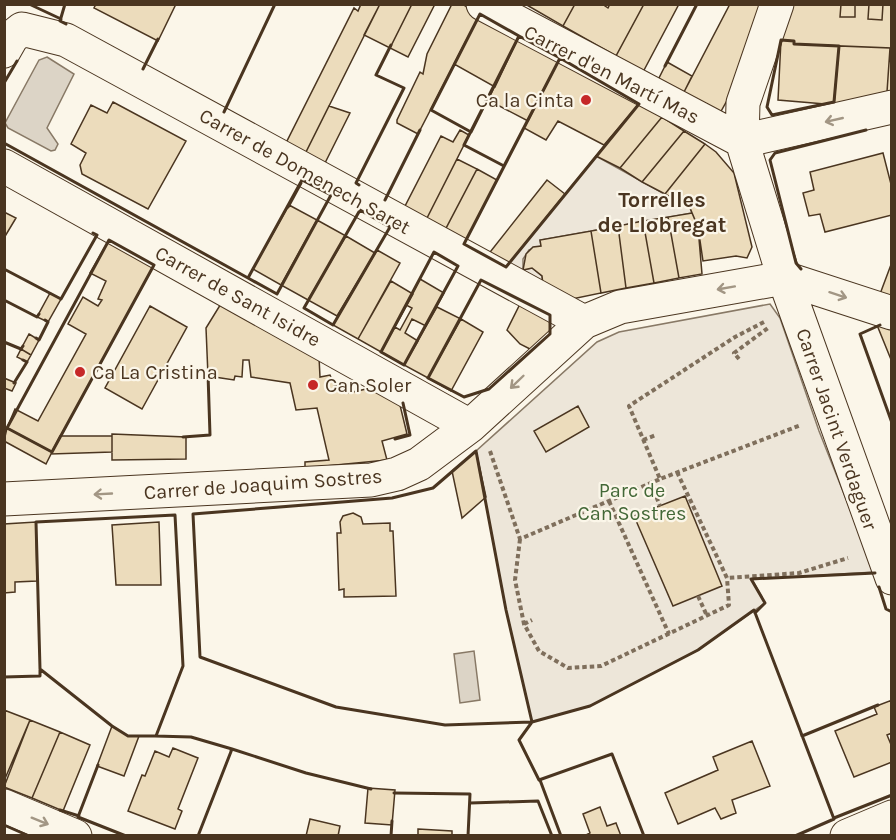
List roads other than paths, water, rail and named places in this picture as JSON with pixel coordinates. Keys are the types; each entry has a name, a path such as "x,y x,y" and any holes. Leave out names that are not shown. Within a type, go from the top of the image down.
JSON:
{"street":[{"name":"Carrer d'en Martí Mas","path":"483,4 742,141"},
{"name":"Carrer Jacint Verdaguer","path":"777,4 743,103 742,141 789,292 891,578"},
{"name":"Carrer de Domenech Saret","path":"13,40 66,40 584,322"},
{"path":"742,141 891,107"},
{"name":"Carrer de Sant Isidre","path":"4,166 470,426"},
{"path":"789,292 891,313"},
{"name":"Carrer de Joaquim Sostres","path":"4,500 371,480 397,474 419,464 470,426 584,322 620,307 789,292"},
{"path":"4,806 75,836"},
{"path":"847,836 891,817"}],"place":[{"name":"Ca la Cinta","path":"586,100"},
{"name":"Ca La Cristina","path":"80,372"},
{"name":"Can Soler","path":"313,385"}],"district":[{"name":"Torrelles de Llobregat","path":"662,212"}],"park label":[{"name":"Parc de Can Sostres","path":"632,502"}]}
